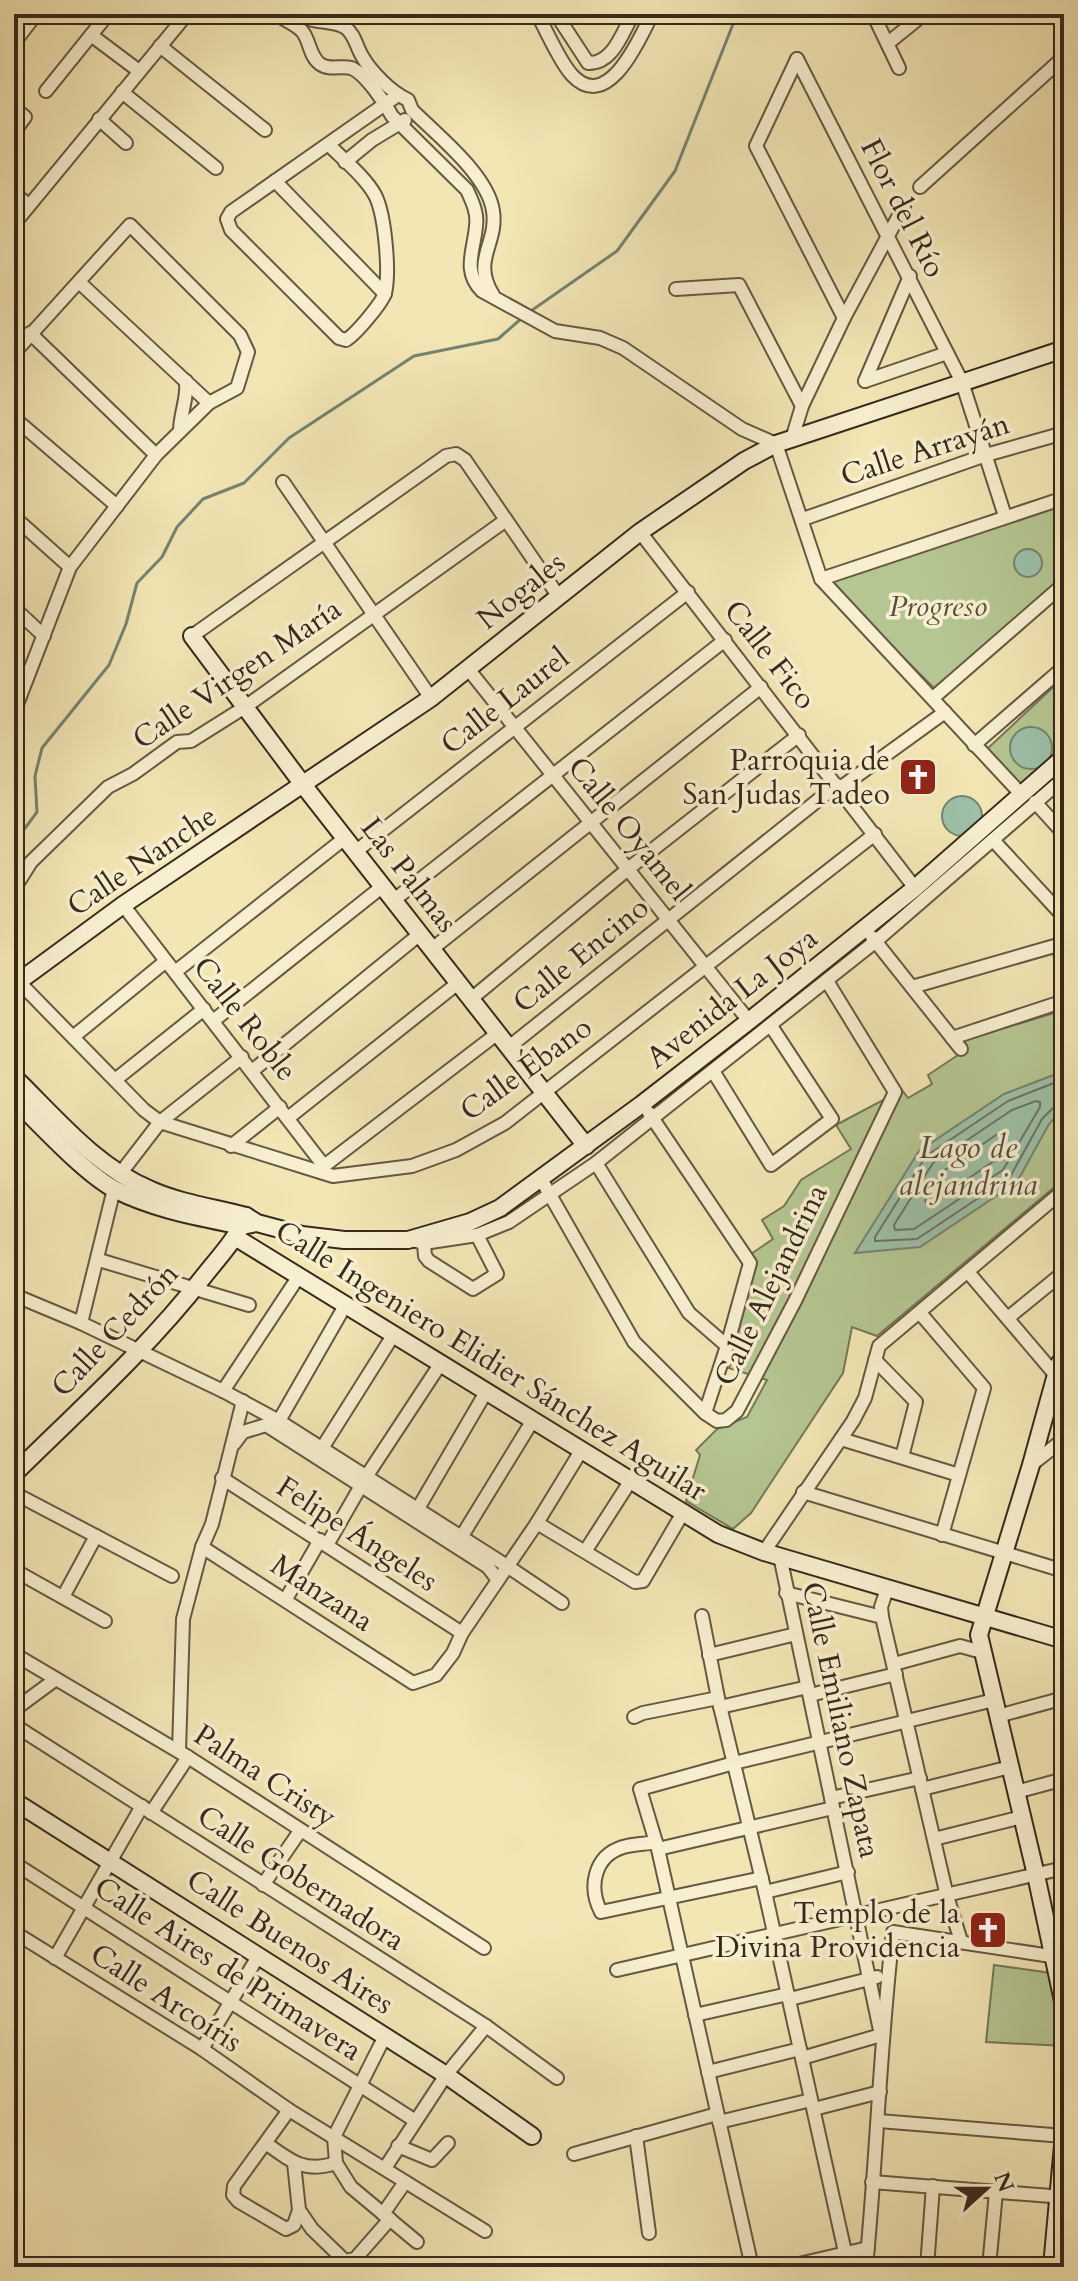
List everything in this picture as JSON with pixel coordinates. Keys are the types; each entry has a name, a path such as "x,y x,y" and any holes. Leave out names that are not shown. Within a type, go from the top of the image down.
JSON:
{"street":[{"path":"46,91 108,14"},
{"path":"14,213 19,218 187,14"},
{"path":"275,14 303,32 312,54 321,65 349,67 359,73 392,116 467,190 474,205 477,224 471,249 470,270 474,283 501,303 549,328 600,338 623,348 742,429 784,442"},
{"path":"298,14 310,22 338,24 347,29 364,59 398,95 408,100 412,110 473,172 493,210 493,227 483,271 485,281 501,303"},
{"path":"537,14 572,75 585,84 595,86 620,71 652,14"},
{"path":"556,14 595,63 605,81"},
{"path":"585,84 584,74 612,51 633,14"},
{"path":"873,14 899,68"},
{"path":"888,43 924,14"},
{"path":"14,43 33,18"},
{"path":"91,35 139,71"},
{"path":"160,46 265,130"},
{"path":"920,187 1064,57"},
{"name":"Flor del Río","path":"844,318 756,146 797,59 962,382 1005,516"},
{"path":"122,92 216,168"},
{"path":"329,145 373,191 385,229 385,294 354,335 346,340 339,338 231,230 227,219 231,212 398,95"},
{"path":"14,108 25,117 14,132"},
{"path":"345,162 372,140 408,118 412,110"},
{"path":"99,119 126,143"},
{"path":"361,123 372,140"},
{"path":"275,181 385,294"},
{"path":"14,194 29,205"},
{"path":"904,206 844,318 784,442 803,519 821,579 974,745 1064,834"},
{"path":"14,353 130,225 240,335 248,352 237,388 209,403 156,455 70,567 14,712"},
{"path":"910,276 865,381 947,353"},
{"path":"79,282 209,403"},
{"path":"676,289 739,285 802,406"},
{"path":"30,333 156,455"},
{"name":"Nogales","path":"304,786 469,670 640,532 744,461 784,442 1064,349"},
{"path":"180,431 180,420 188,397 186,381"},
{"path":"14,418 117,506"},
{"name":"Calle Arrayán","path":"803,519 986,455 1064,433"},
{"path":"192,636 446,456 456,454 465,460 559,597"},
{"path":"283,482 431,698"},
{"path":"821,579 1064,498"},
{"path":"14,517 70,567"},
{"name":"Calle Virgen María","path":"14,889 31,862 108,787 133,774 177,742 191,741 245,707 506,520"},
{"name":"Calle Fico","path":"640,532 915,888"},
{"path":"933,698 1064,584"},
{"name":"Calle Laurel","path":"175,972 514,726 688,592"},
{"path":"14,608 44,636"},
{"name":"Las Palmas","path":"192,636 304,786 586,1146"},
{"path":"394,900 725,640"},
{"path":"974,745 1064,667"},
{"name":"Calle Oyamel","path":"469,670 749,1021"},
{"path":"432,949 761,687"},
{"name":"Calle Encino","path":"509,1047 667,919 839,787 945,712"},
{"path":"471,999 628,869 799,735"},
{"name":"Avenida La Joya","path":"416,1241 500,1208 749,1021 870,935 993,840 1064,757"},
{"name":"Avenida La Joya","path":"14,1099 96,1176 117,1182 172,1212 344,1240 416,1241 477,1235 509,1222 654,1119 827,981 915,888 1028,798 1064,778"},
{"name":"Calle Nanche","path":"16,983 123,905 304,786"},
{"name":"Calle Ébano","path":"16,983 144,1110 160,1122 231,1146 323,1169 333,1176 412,1166 456,1150 505,1123 875,834"},
{"path":"993,840 1064,917"},
{"path":"213,1021 383,886"},
{"name":"Calle Roble","path":"123,905 280,1107 323,1169"},
{"path":"252,1071 420,934"},
{"path":"870,935 961,1049"},
{"path":"912,987 1061,943 1064,968"},
{"path":"73,1037 166,961"},
{"name":"Calle Alejandrina","path":"541,1179 634,1342 705,1413 717,1421 726,1420 737,1411 795,1301 895,1092 827,981"},
{"path":"288,1118 458,983"},
{"path":"952,1038 1064,1001"},
{"path":"115,1080 204,1009"},
{"path":"713,1071 771,1165 832,1119 771,1026"},
{"path":"323,1169 498,1033"},
{"path":"81,1323 117,1182 160,1122 242,1057"},
{"name":"Avenida La Joya","path":"14,1077 97,1157 117,1182"},
{"path":"642,1104 750,1263 705,1413"},
{"path":"231,1146 280,1107"},
{"path":"596,1163 689,1313 727,1346"},
{"path":"772,1554 803,1492 841,1439 865,1398 879,1346 1064,1190"},
{"name":"Calle Ingeniero Elidier Sánchez Aguilar","path":"245,1225 299,1276 718,1534 772,1554 1064,1640"},
{"name":"Calle Cedrón","path":"14,1474 139,1351 245,1225"},
{"path":"416,1241 429,1261 473,1289 497,1274 477,1235"},
{"path":"99,1260 249,1305"},
{"path":"968,1272 1060,1380"},
{"path":"1009,1317 1064,1272"},
{"path":"223,1391 299,1276"},
{"path":"17,1302 81,1323 243,1401 276,1426 458,1542 507,1566 562,1603"},
{"path":"276,1426 346,1304"},
{"path":"920,1313 984,1388 942,1535"},
{"path":"319,1453 394,1334"},
{"path":"1064,1357 1059,1364 1060,1380 979,1635 1036,1875 1064,1975"},
{"path":"875,1360 916,1402 902,1457"},
{"path":"286,1599 441,1363"},
{"path":"414,1514 486,1392"},
{"path":"55,1958 109,1860 184,1754 183,1619 202,1547 212,1524 243,1401"},
{"path":"458,1542 533,1420"},
{"path":"230,1450 243,1432 266,1425 276,1426"},
{"path":"841,1439 959,1475"},
{"path":"1031,1465 1064,1439"},
{"path":"462,1633 537,1523 581,1451"},
{"name":"Felipe Ángeles","path":"222,1478 462,1633"},
{"path":"586,1550 631,1480"},
{"path":"803,1492 1064,1571"},
{"path":"14,1493 172,1576"},
{"path":"537,1523 635,1582 643,1581 684,1511"},
{"path":"63,1597 96,1536"},
{"path":"458,1542 488,1567 498,1580"},
{"name":"Manzana","path":"202,1547 413,1683 436,1675 453,1653 462,1633"},
{"name":"Calle Emiliano Zapata","path":"772,1554 786,1593 809,1691 881,2035"},
{"path":"14,1570 105,1621"},
{"path":"887,1589 881,1607 882,1617 947,1896 961,1941"},
{"path":"786,1593 882,1617"},
{"path":"702,1616 719,1702 762,1878 845,2252 851,2267"},
{"path":"709,1655 796,1634"},
{"path":"634,1717 643,1713 809,1691 895,1669 960,1646 982,1652"},
{"name":"Palma Cristy","path":"14,1654 184,1754 484,1948"},
{"path":"14,1710 56,1679"},
{"path":"752,2267 657,1845 640,1789 907,1722 1064,1698"},
{"name":"Calle Gobernadora","path":"14,1725 486,2026 557,2078"},
{"path":"762,1878 603,1912 598,1909 593,1881 597,1866 620,1848 657,1845 750,1827 832,1803 1010,1767"},
{"path":"1016,1792 1064,1779"},
{"name":"Calle Buenos Aires","path":"14,1801 446,2075 532,2136"},
{"path":"934,1839 1022,1817"},
{"path":"263,1885 300,1831"},
{"name":"Calle Aires de Primavera","path":"14,1863 414,2120"},
{"path":"617,1970 1064,1868"},
{"path":"765,1892 848,1872"},
{"name":"Calle Arcoíris","path":"14,1932 202,2049 289,2110 485,2231"},
{"path":"866,2267 879,2121 881,2035 893,1932 1059,1957"},
{"path":"14,1950 29,1942"},
{"path":"202,2049 259,1955"},
{"path":"1059,1957 1064,2006"},
{"path":"695,2015 888,1974"},
{"path":"385,2168 446,2075 486,2026"},
{"path":"708,2072 881,2035"},
{"path":"385,2036 334,2137 336,2163 351,2187 417,2242"},
{"path":"574,2154 636,2136 718,2118 880,2092"},
{"path":"289,2110 234,2186 233,2195 286,2229 294,2225 299,2210 294,2163"},
{"path":"879,2121 1064,2135 1061,2197 1052,2267"},
{"path":"636,2136 649,2233"},
{"path":"398,2146 432,2160 448,2143"},
{"path":"267,2144 294,2163 317,2169"},
{"path":"297,2187 317,2169 336,2163"},
{"path":"299,2210 312,2229 345,2261 350,2262 387,2216 405,2182"},
{"path":"872,2182 1061,2197"},
{"path":"927,2267 933,2186"},
{"path":"989,2267 996,2192"},
{"path":"1061,2267 1064,2233"},
{"path":"786,2267 868,2248"}],"green space":[{"name":"Progreso","path":"1064,502 1064,579 934,688 824,578"},
{"path":"1064,677 1064,752 1023,788 987,749"},
{"path":"1064,1010 1064,1179 877,1336 852,1327 843,1373 751,1513 733,1529 686,1501 700,1455 696,1450 717,1429 747,1417 767,1380 729,1368 751,1273 751,1254 773,1239 762,1220 784,1206 801,1180 851,1149 836,1125 902,1090 908,1098 932,1084 928,1075 967,1049 962,1041"},
{"path":"994,1965 1058,1974 1064,2010 1064,2046 986,2042"}],"water":[{"path":"1028,549 1038,553 1042,563 1038,573 1028,577 1018,573 1014,563 1018,553"},
{"path":"1031,727 1046,733 1052,748 1046,763 1031,769 1016,763 1010,748 1016,733"},
{"path":"962,796 976,802 982,816 976,830 962,836 948,830 942,816 948,802"},
{"name":"Lago de alejandrina","path":"1064,1071 1064,1108 1049,1124 1017,1182 920,1247 855,1253 919,1151 1004,1094"}],"waterway":[{"path":"528,313 617,251 675,171 737,14"},
{"path":"14,843 37,812 35,776 42,748 109,665 126,624 137,583 162,557 177,527 203,499 244,483 289,438 414,356 498,339 522,318"}],"place":[{"name":"Parroquia de San Judas Tadeo","path":"918,777"},
{"name":"Templo de la Divina Providencia","path":"988,1930"}]}
